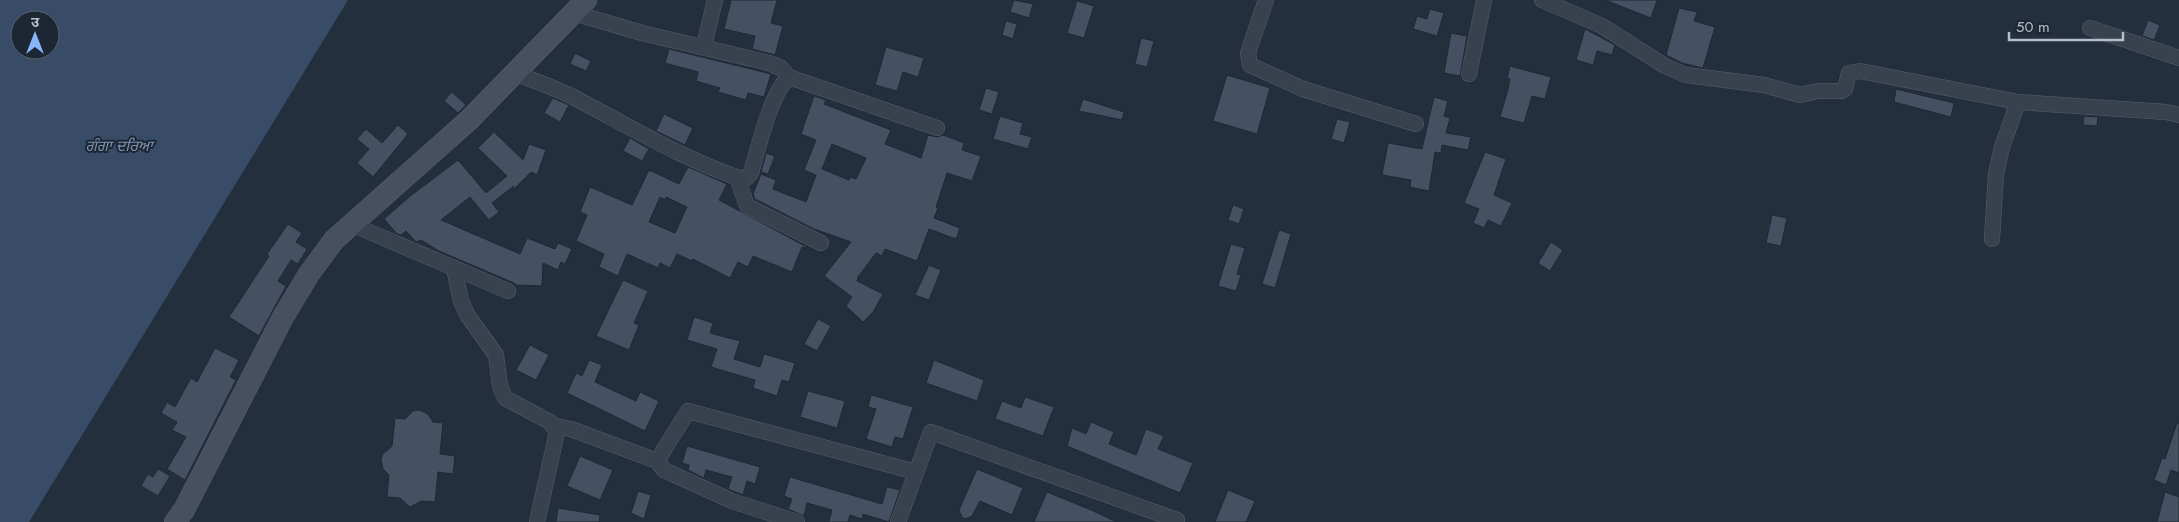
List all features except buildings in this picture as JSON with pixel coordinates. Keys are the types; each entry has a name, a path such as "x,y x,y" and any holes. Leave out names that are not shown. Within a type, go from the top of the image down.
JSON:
{"main road":[{"path":"176,522 184,510 287,310 309,274 334,240 469,120 580,7"}],"street":[{"path":"704,46 715,0"},
{"path":"1266,0 1248,54 1250,65 1303,89 1416,124"},
{"path":"1468,74 1484,0"},
{"path":"1542,0 1602,26 1665,66 1686,75 1764,85 1800,95 1818,91 1840,92 1845,89 1849,73 1860,71 2018,102 2166,112 2179,115"},
{"path":"580,7 642,33 704,46 769,63 781,68 788,76 936,128"},
{"path":"2090,28 2179,58"},
{"path":"514,73 568,95 650,139 717,170 746,178 751,173 780,87 788,76"},
{"path":"1992,239 1996,174 2002,147 2018,102"},
{"path":"737,177 741,195 747,206 821,243"},
{"path":"351,224 508,291"},
{"path":"454,268 461,301 468,316 491,345 496,355 500,386 504,398 555,426 571,429 657,461 664,470 732,501 797,522"},
{"path":"657,461 688,411 916,472"},
{"path":"537,522 556,439 555,426"},
{"path":"898,522 931,432 1177,520 1176,522"}],"water":[{"name":"ਗੰਗਾ ਦਰਿਆ","path":"0,0 348,0 29,522 0,522"}]}
